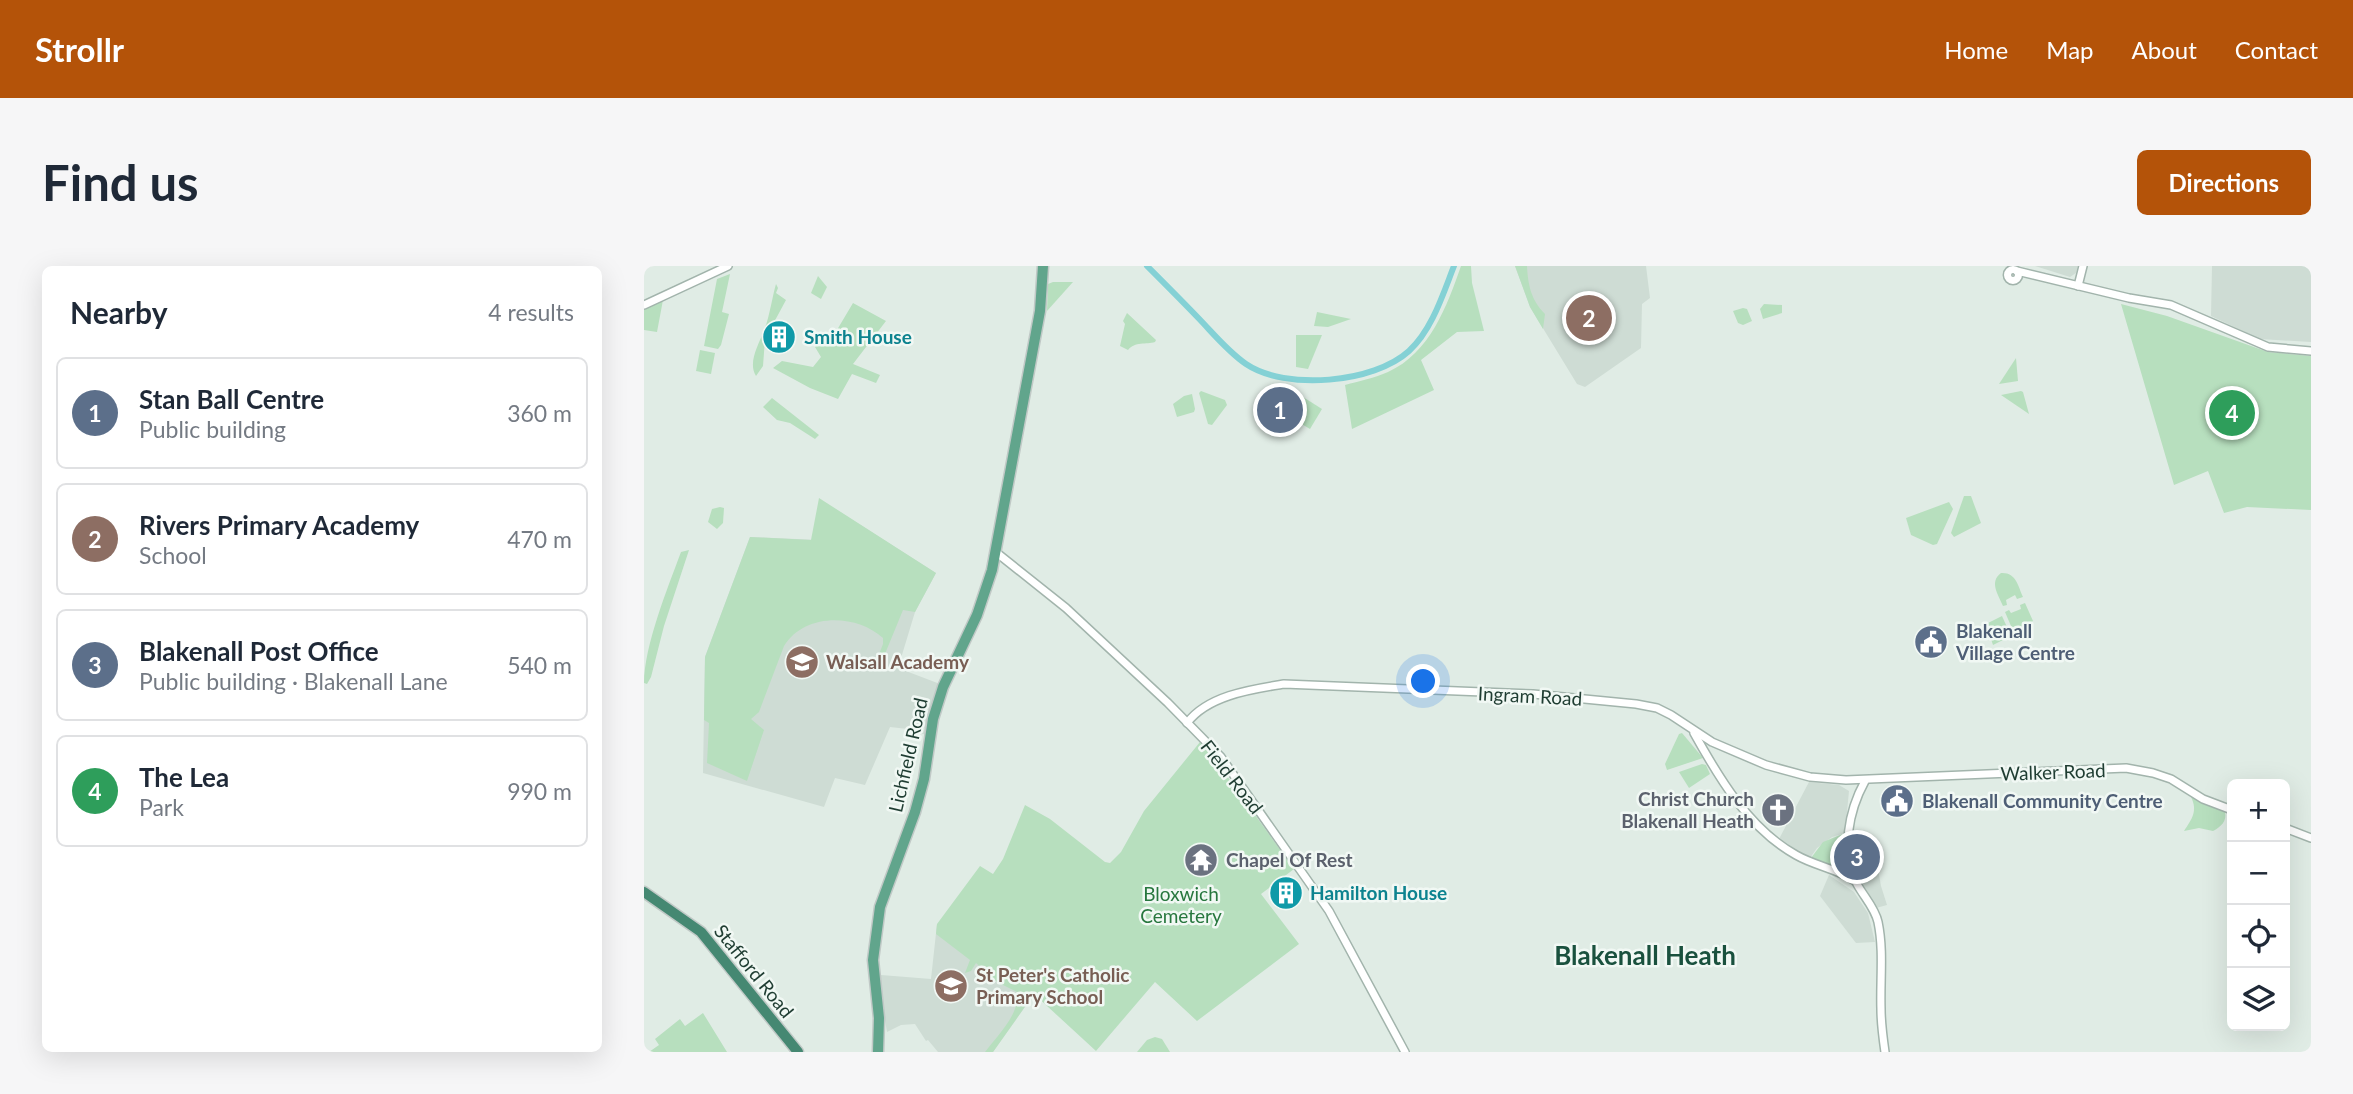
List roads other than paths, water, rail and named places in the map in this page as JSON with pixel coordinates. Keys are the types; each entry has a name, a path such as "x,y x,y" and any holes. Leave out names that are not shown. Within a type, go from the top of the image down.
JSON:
{"highway":[{"name":"Stafford Road","path":"644,892 701,932 798,1052"}],"main road":[{"name":"Lichfield Road","path":"878,1052 879,1018 873,960 881,902 915,812 924,779 933,719 943,687 977,615 997,553 1040,310 1043,266"}],"street":[{"path":"644,305 728,266"},
{"path":"2002,266 2013,271 2171,305 2268,348 2311,351"},
{"path":"2078,286 2083,266"},
{"name":"Field Road","path":"997,553 1066,608 1221,757 1329,911 1405,1052"},
{"name":"Ingram Road","path":"1187,723 1204,708 1224,698 1256,688 1284,684 1532,694 1657,708 1712,742 1780,769 1810,777 1865,780"},
{"path":"1693,730 1731,794 1774,839 1797,855 1856,882"},
{"path":"1706,754 1712,742"},
{"name":"Walker Road","path":"1865,780 2126,768 2171,779 2203,799 2227,808"},
{"path":"1865,780 1855,800 1848,833 1856,882 1878,920 1881,943 1880,1012 1885,1052"},
{"path":"2290,830 2311,838"},
{"path":"1830,869 1841,869 1850,858"}],"waterway":[{"path":"1147,266 1246,364 1263,373 1306,380 1353,376 1394,362 1409,351 1430,322 1454,266"}],"place":[{"name":"Rivers Primary Academy","path":"1589,318"},
{"name":"Smith House","path":"779,337"},
{"name":"Stan Ball Centre","path":"1280,410"},
{"name":"The Lea","path":"2232,413"},
{"name":"Blakenall Village Centre","path":"1931,642"},
{"name":"Walsall Academy","path":"802,662"},
{"name":"Blakenall Community Centre","path":"1897,801"},
{"name":"Christ Church Blakenall Heath","path":"1778,810"},
{"name":"Blakenall Post Office","path":"1857,857"},
{"name":"Chapel Of Rest","path":"1201,860"},
{"name":"Hamilton House","path":"1286,893"},
{"name":"St Peter's Catholic Primary School","path":"951,986"}],"district":[{"name":"Blakenall Heath","path":"1645,956"}],"park label":[{"name":"Bloxwich Cemetery","path":"1181,905"}]}
